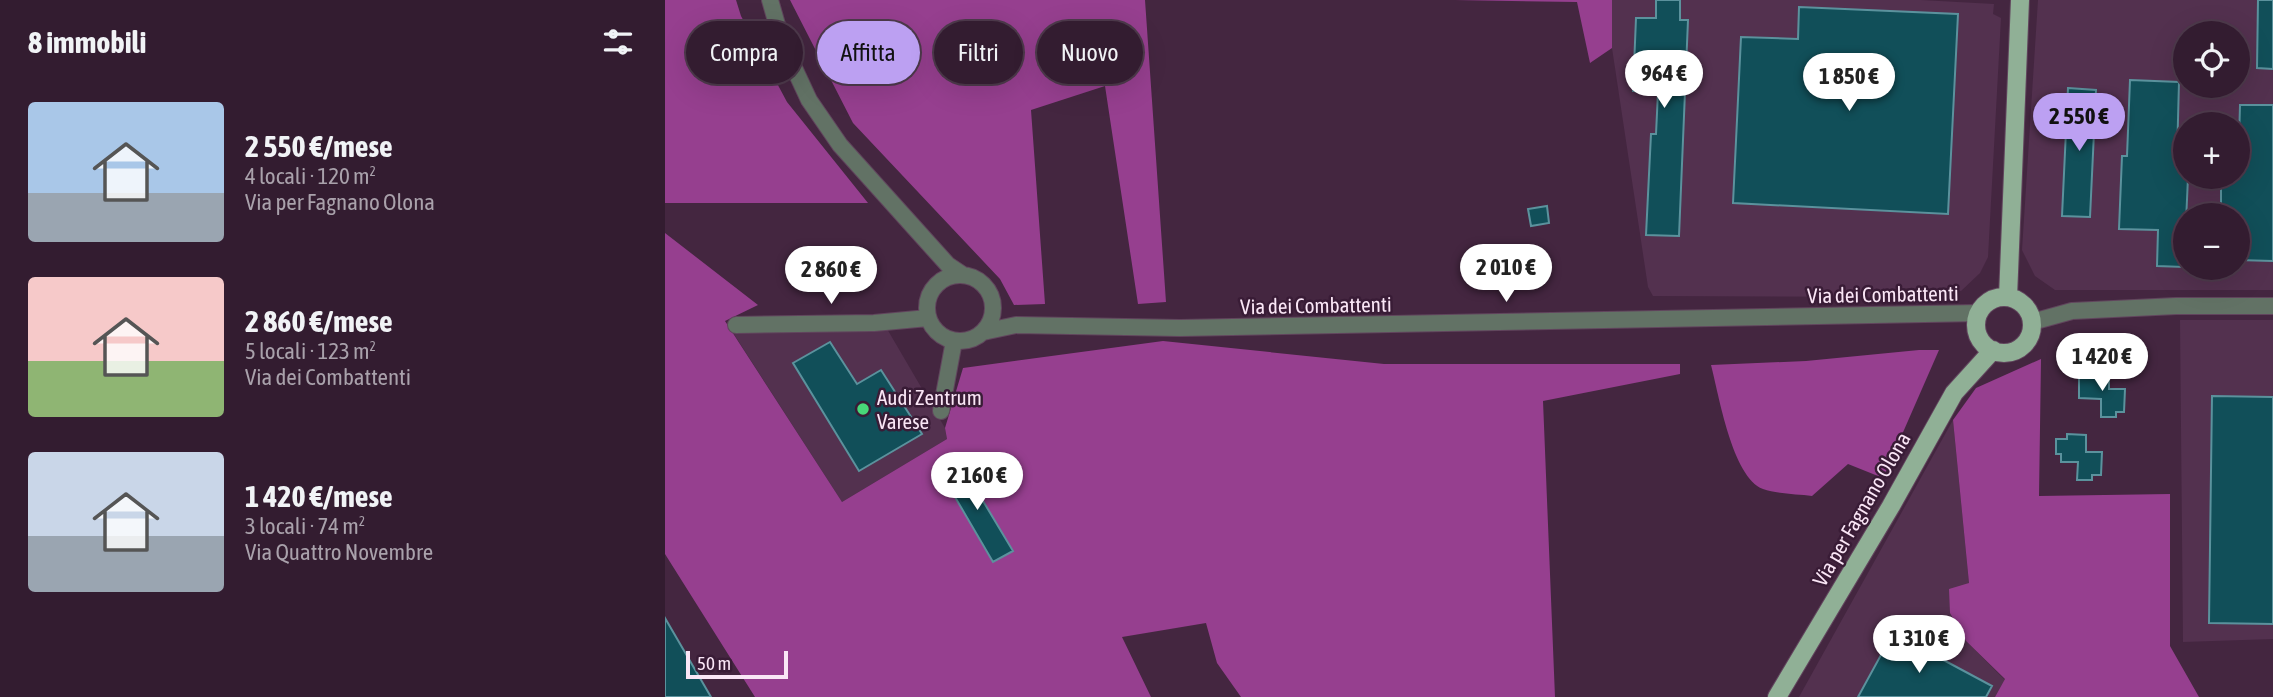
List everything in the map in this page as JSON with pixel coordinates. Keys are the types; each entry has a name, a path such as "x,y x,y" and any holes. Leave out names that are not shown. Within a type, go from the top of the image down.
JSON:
{"main road":[{"path":"2008,297 2020,0"},
{"path":"2008,297 2024,305 2032,322 2032,330 2024,345 2009,352 1993,350 1980,339 1977,322 1979,313 1991,301 2008,297"},
{"name":"Via per Fagnano Olona","path":"1777,697 1884,518 1954,393 1993,350"}],"street":[{"name":"Via dei Combattenti","path":"770,0 782,42 809,100 840,145 948,265 982,284 993,302 1018,320 1032,325"},
{"path":"928,243 934,257 933,288"},
{"path":"941,411 954,341 935,331 927,318 927,299 933,288 949,276 963,275"},
{"path":"983,332 992,318 993,302"},
{"path":"2032,322 2072,311 2176,306 2273,306"},
{"name":"Via dei Combattenti","path":"954,341 975,338 983,332 1016,325 1180,328 1979,313"},
{"path":"736,326 874,323 927,318"}],"shaded area":[{"path":"665,0 736,0 744,21 686,21 686,84 777,84 787,102 868,203 665,203"},
{"path":"790,0 1145,0 1166,302 1138,304 1105,86 1031,110 1045,304 1014,305 1000,279 853,123 833,84 920,84 920,21 817,21 817,53"},
{"path":"1455,0 1612,0 1612,48 1590,63 1577,2"},
{"path":"1612,0 1921,0 1994,4 1993,14 2001,18 1988,257 1980,273 1961,291 1901,288 1900,297 1653,296 1648,287 1612,48"},
{"path":"2038,0 2273,0 2273,290 2055,290 2035,276 2022,250"},
{"path":"665,233 758,305 725,321 842,502 947,439 945,428 963,368 1163,341 1384,364 1680,364 1680,374 1543,401 1555,697 1241,697 1217,663 1206,623 1122,637 1151,697 755,697 665,554"},
{"path":"2180,320 2273,320 2273,639 2183,642"},
{"path":"883,322 945,428 947,439 842,502 730,328"},
{"path":"1939,350 1883,478 1848,464 1812,496 1763,489 1752,481 1743,469 1728,434 1711,365 1806,361"},
{"path":"2041,359 2039,496 2170,494 2170,646 2199,697 1995,697 2005,679 1966,641 1950,613 1949,589 1969,583 1953,420 1976,388"},
{"path":"1953,420 1969,583 1966,641 2005,680 1995,697 1799,697"}],"building":[{"path":"1656,0 1680,0 1680,20 1688,20 1679,236 1646,235 1651,134 1656,134 1658,92 1633,91 1636,18 1656,18"},
{"path":"2258,0 2273,0 2273,69 2257,68"},
{"path":"1799,7 1958,14 1948,214 1733,203 1741,37 1798,39"},
{"path":"2130,80 2173,82 2173,98 2179,98 2178,112 2173,112 2173,189 2187,189 2187,203 2173,203 2173,267 2157,266 2158,230 2119,229 2122,156 2127,156"},
{"path":"2068,88 2096,90 2090,217 2062,216"},
{"path":"2240,105 2273,105 2273,261 2250,260 2250,203 2221,203 2221,189 2250,189 2250,112 2240,112"},
{"path":"1547,206 1549,223 1531,226 1528,209"},
{"name":"Audi Zentrum Varese","path":"830,342 857,384 881,370 922,434 859,471 793,363"},
{"path":"2090,371 2109,371 2109,389 2125,389 2124,412 2116,412 2116,417 2101,417 2101,399 2079,398 2079,375 2090,376"},
{"path":"2212,396 2273,397 2273,624 2209,623"},
{"path":"2067,434 2086,435 2086,452 2102,452 2101,475 2092,475 2092,480 2077,480 2078,462 2061,462 2061,454 2056,454 2056,439 2067,439"},
{"path":"959,461 1013,551 993,562 941,473"},
{"path":"665,618 711,697 665,697"},
{"path":"1893,633 1992,686 1986,697 1858,697"}],"place":[{"name":"Audi Zentrum Varese","path":"863,409"}]}
